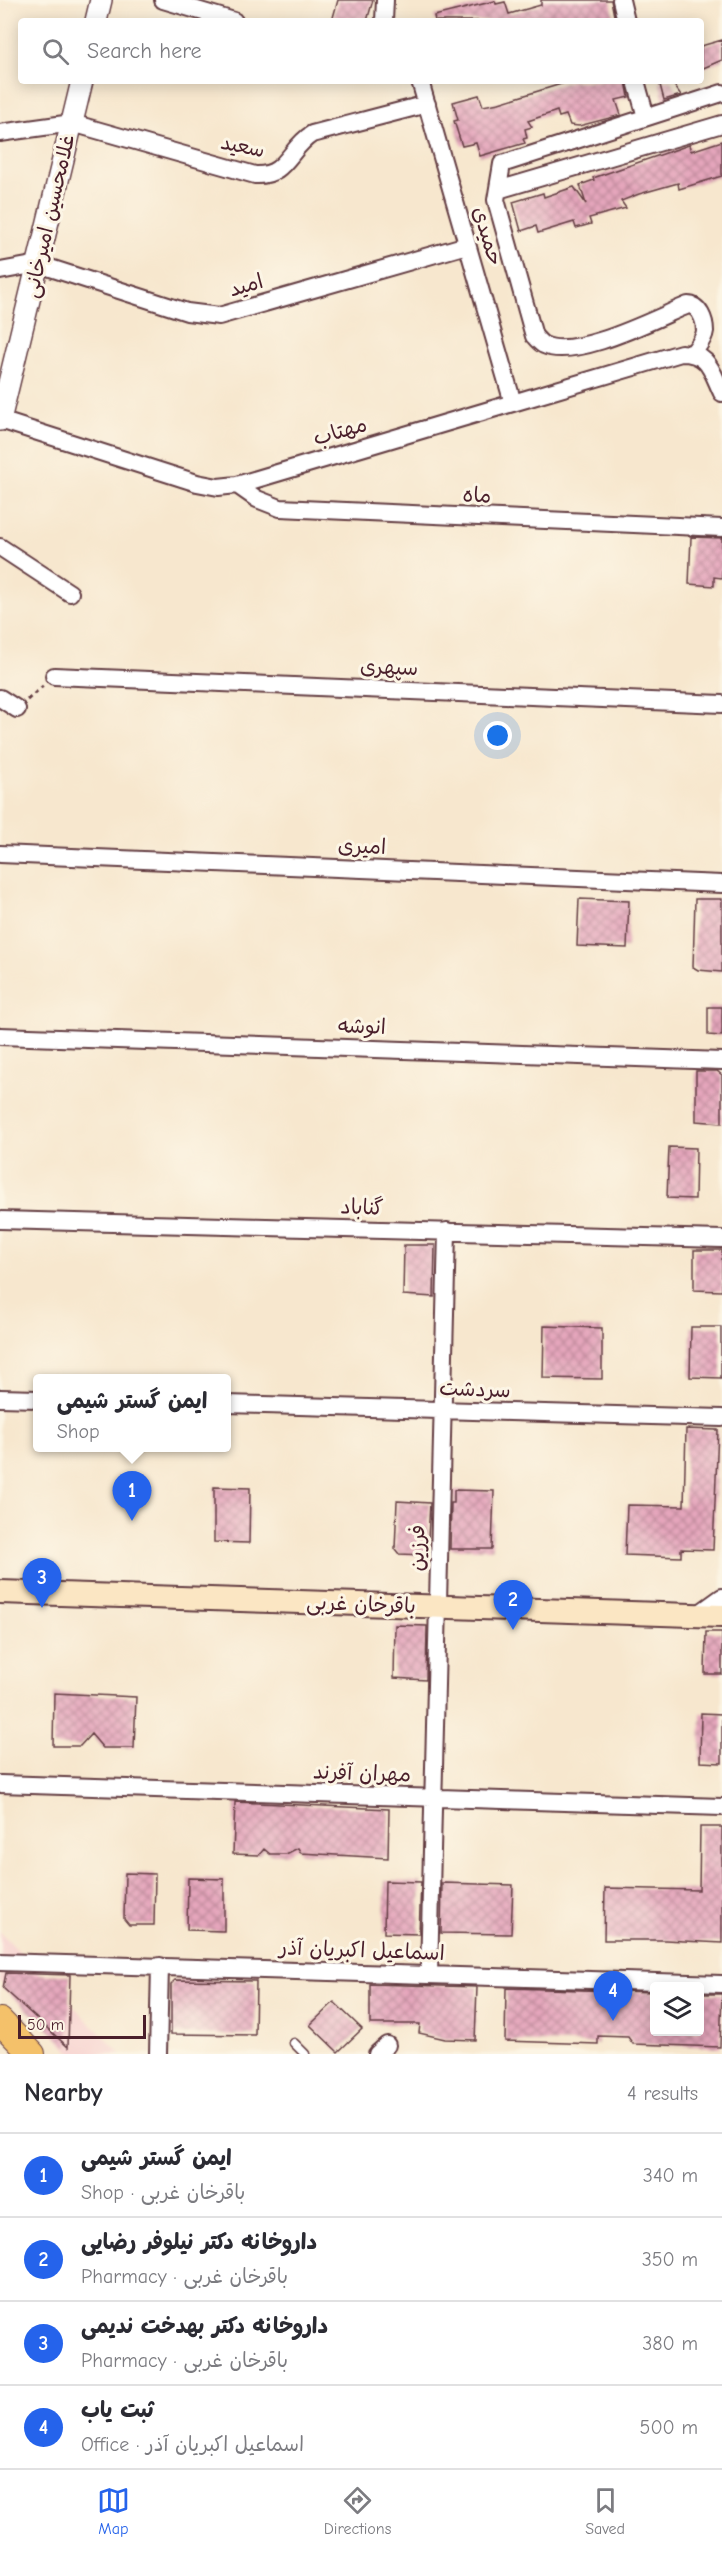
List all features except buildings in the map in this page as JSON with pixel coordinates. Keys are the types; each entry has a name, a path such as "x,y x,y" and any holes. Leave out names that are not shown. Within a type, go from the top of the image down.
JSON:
{"main road":[{"name":"باقرخان غربی","path":"0,1592 722,1616"},
{"path":"0,2021 32,2054"}],"street":[{"path":"97,18 101,0"},
{"path":"163,0 224,18"},
{"path":"384,18 385,0"},
{"path":"621,0 625,18"},
{"name":"غلامحسین امیرخانی","path":"0,420 81,84"},
{"name":"حمیدی","path":"421,84 513,403"},
{"path":"637,84 646,117"},
{"path":"722,93 502,164 496,200 534,336 544,345 564,348 596,343 688,305 694,305 699,308 705,331 693,353 706,361 722,393"},
{"name":"سعید","path":"72,123 265,176 274,173 306,138 312,135 427,104"},
{"path":"0,133 72,123"},
{"path":"498,190 722,124"},
{"name":"امید","path":"38,264 187,312 219,316 467,245"},
{"path":"0,271 38,264"},
{"name":"مهتاب","path":"0,420 207,486 237,485 681,353 693,353"},
{"name":"ماه","path":"237,485 257,499 280,508 722,528"},
{"path":"0,547 70,593"},
{"name":"سپهری","path":"54,676 722,704"},
{"path":"0,698 17,709"},
{"name":"امیری","path":"0,854 722,884"},
{"name":"انوشه","path":"0,1036 722,1061"},
{"name":"گناباد","path":"0,1220 722,1239"},
{"name":"فرزین","path":"429,1974 447,1232"},
{"path":"0,1398 33,1399"},
{"name":"سردشت","path":"231,1404 722,1418"},
{"path":"697,1615 722,1597"},
{"name":"مهران آفرند","path":"0,1784 722,1807"},
{"name":"اسماعیل اکبریان آذر","path":"0,1962 722,1984"},
{"path":"158,2054 160,1966"}],"lane":[{"path":"294,2043 305,2054"}],"path":[{"path":"17,709 54,676"}],"shaded area":[{"path":"0,1932 121,2054 72,2054 0,1981"}],"place":[{"name":"ایمن گستر شیمی","path":"132,1521"},
{"name":"داروخانه دکتر بهدخت ندیمی","path":"42,1608"},
{"name":"داروخانه دکتر نیلوفر رضایی","path":"513,1630"},
{"name":"ثبت یاب","path":"613,2021"}]}
